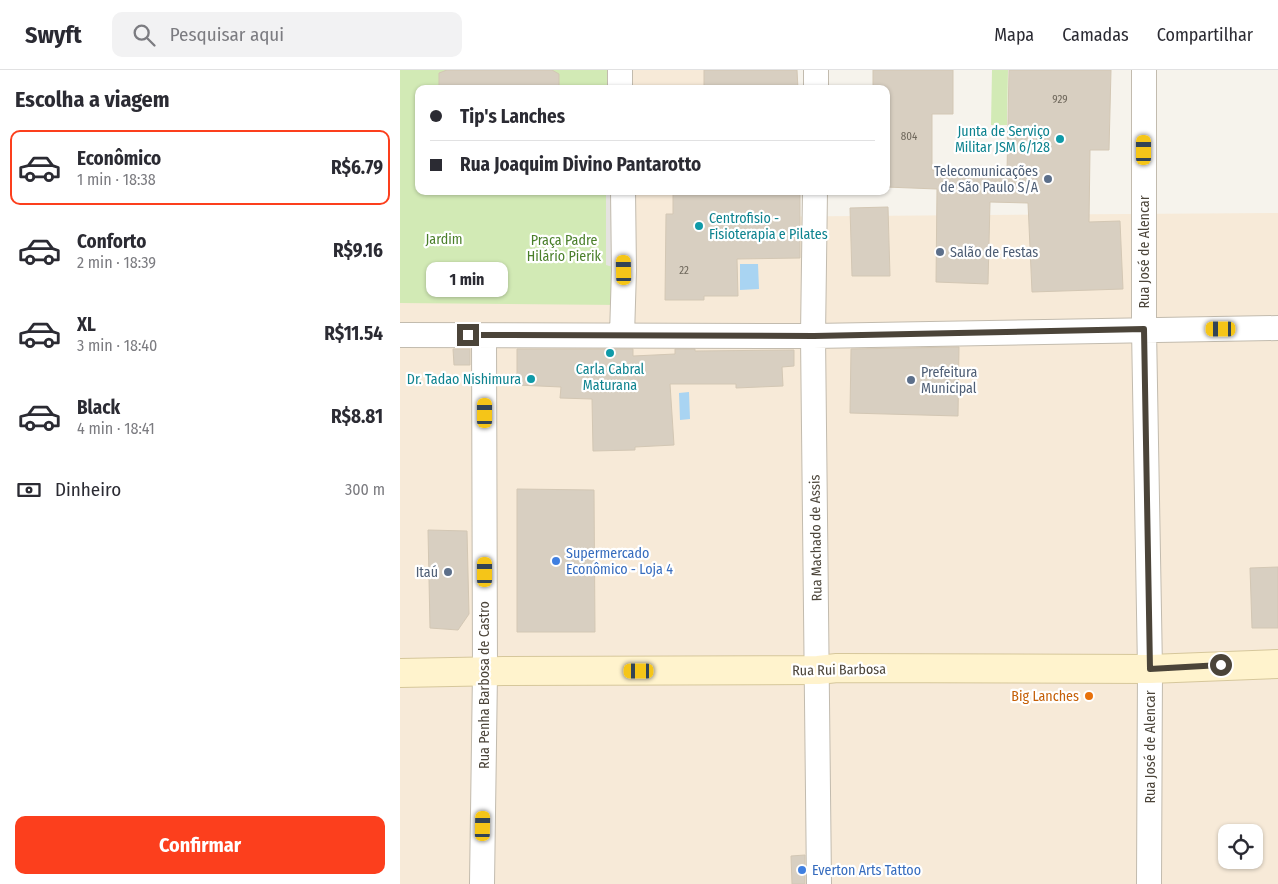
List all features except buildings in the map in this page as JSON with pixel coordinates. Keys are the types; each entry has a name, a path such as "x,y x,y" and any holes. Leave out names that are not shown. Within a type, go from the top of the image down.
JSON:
{"main road":[{"name":"Rua Rui Barbosa","path":"400,673 818,670 837,668 1150,669 1278,664"}],"street":[{"path":"620,70 620,85"},
{"path":"816,70 816,85"},
{"name":"Rua José de Alencar","path":"1144,70 1144,329 1150,669 1149,884"},
{"path":"622,195 624,270 622,335"},
{"name":"Rua Machado de Assis","path":"815,195 814,336 819,884"},
{"path":"400,335 814,336 1278,328"},
{"name":"Rua Penha Barbosa de Castro","path":"482,884 485,672 484,336"}],"shaded area":[{"path":"400,70 714,70 715,85 415,85 415,195 717,195 718,217 1278,213 1278,884 400,884"},
{"path":"606,195 622,195 623,270 606,265"}],"green space":[{"name":"Praça Padre Hilário Pierik","path":"400,70 622,70 622,85 415,85 415,195 621,195 621,305 400,303"},
{"path":"992,70 1008,70 1007,125 991,125"}],"water":[{"path":"740,264 758,264 759,289 740,290"},
{"path":"689,392 690,419 680,420 679,393"}],"place":[{"name":"Junta de Serviço Militar JSM 6/128","path":"1060,139"},
{"name":"Telecomunicações de São Paulo S/A","path":"1048,179"},
{"name":"Centrofisio - Fisioterapia e Pilates","path":"699,226"},
{"name":"Salão de Festas","path":"940,252"},
{"name":"Carla Cabral Maturana","path":"610,353"},
{"name":"Dr. Tadao Nishimura","path":"531,379"},
{"name":"Prefeitura Municipal","path":"911,380"},
{"name":"Supermercado Econômico - Loja 4","path":"556,561"},
{"name":"Itaú","path":"448,572"},
{"name":"Big Lanches","path":"1089,696"},
{"name":"Everton Arts Tattoo","path":"802,870"}],"route":[{"path":"468,335 814,336 1144,329 1150,669 1221,665"}],"park label":[{"name":"Jardim","path":"444,239"}]}
